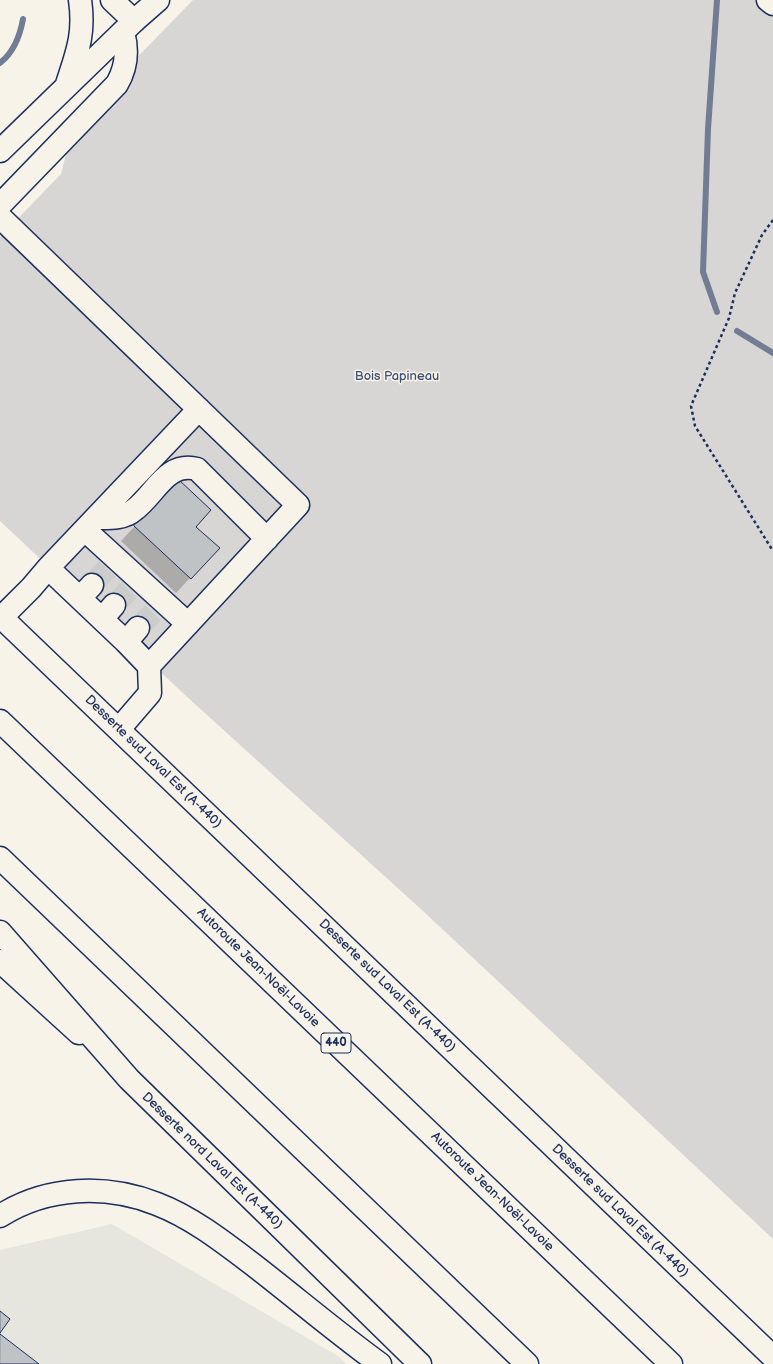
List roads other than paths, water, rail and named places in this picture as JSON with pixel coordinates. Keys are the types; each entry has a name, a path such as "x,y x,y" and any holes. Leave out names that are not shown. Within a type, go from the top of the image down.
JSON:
{"main road":[{"path":"66,87 81,40 82,26 80,0"},
{"path":"0,205 117,84 123,74 129,26 112,0"},
{"path":"0,151 129,26 158,0"},
{"path":"768,0 773,4"},
{"path":"0,218 298,505 150,666"},
{"path":"1,617 31,588 48,568 199,409"},
{"path":"90,524 120,517 134,511 169,474 178,469 188,467 197,469 267,539"},
{"path":"90,524 99,578 145,621 150,666 150,693 119,729"},
{"path":"48,568 99,578 145,621 188,624"},
{"name":"Desserte sud Laval Est (A-440)","path":"1,617 773,1357"},
{"name":"Autoroute Jean-Noël-Lavoie","path":"0,721 671,1364"},
{"path":"0,858 527,1364"},
{"path":"0,932 129,1079"},
{"name":"Desserte nord Laval Est (A-440)","path":"0,961 129,1079 420,1364"},
{"path":"0,1216 23,1203 38,1198 72,1192 95,1190 136,1197 157,1204 174,1211 237,1252 343,1337 380,1364"}],"waterway":[{"path":"717,0 708,129 703,272 717,312"},
{"path":"0,63 13,49 20,32 23,19"},
{"path":"737,331 773,353"}],"tunnel":[{"path":"92,585 107,569"},
{"path":"114,605 129,590"},
{"path":"138,628 153,613"}],"park label":[{"name":"Bois Papineau","path":"397,377"}]}
